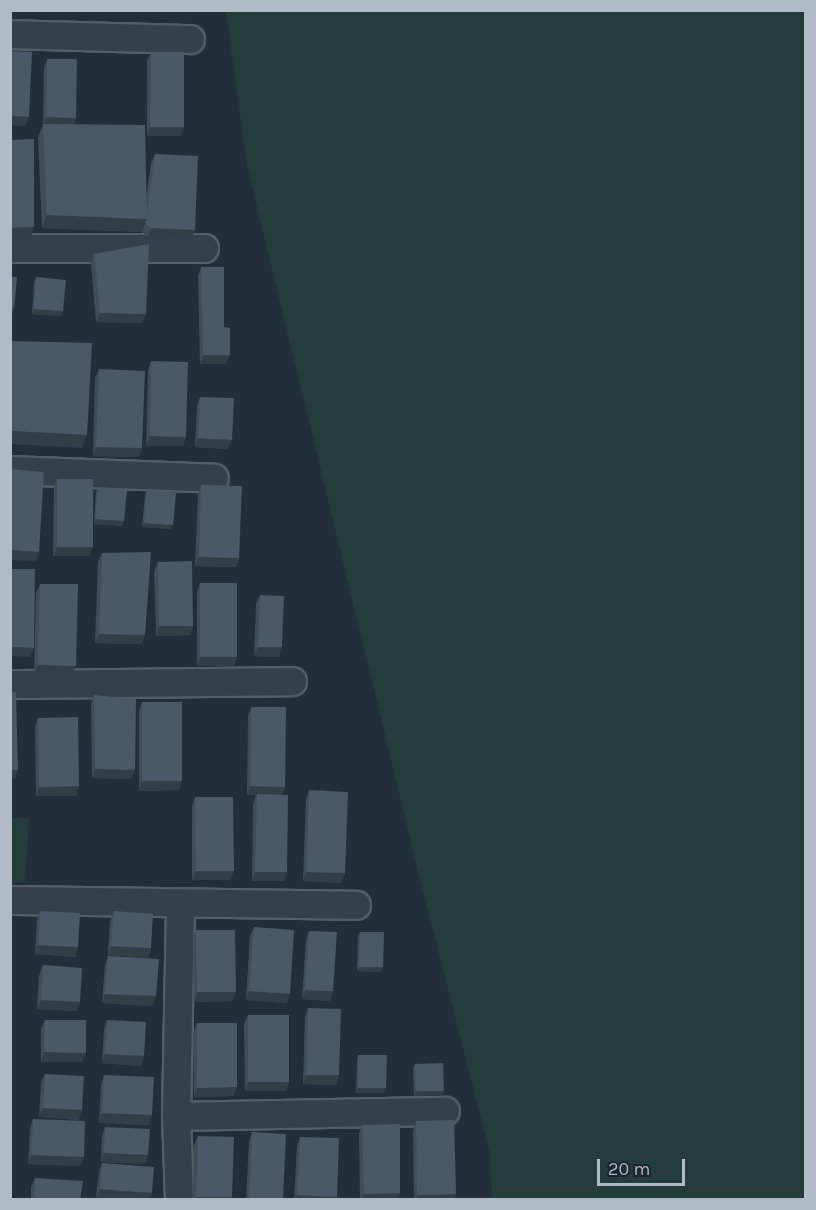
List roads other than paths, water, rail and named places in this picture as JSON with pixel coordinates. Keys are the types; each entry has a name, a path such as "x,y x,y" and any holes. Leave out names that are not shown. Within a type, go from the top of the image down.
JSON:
{"street":[{"path":"10,34 190,39"},
{"path":"10,248 204,248"},
{"path":"10,470 214,478"},
{"path":"10,684 292,681"},
{"path":"10,900 356,905"},
{"path":"179,1200 176,1116 180,903"},
{"path":"176,1116 445,1111"}]}
